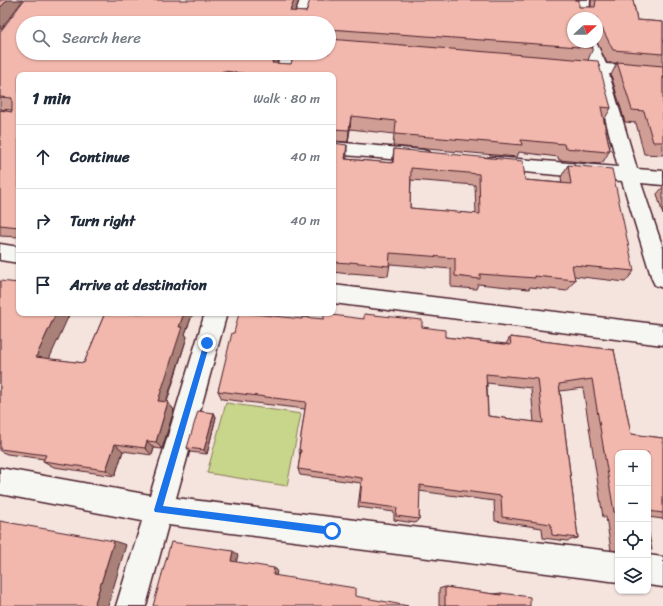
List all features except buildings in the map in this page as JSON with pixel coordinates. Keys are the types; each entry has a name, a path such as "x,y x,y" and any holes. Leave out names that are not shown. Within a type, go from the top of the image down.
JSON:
{"street":[{"path":"301,16 307,0"},
{"path":"582,12 583,0"},
{"path":"0,21 16,19"},
{"path":"4,37 16,24"},
{"path":"592,48 600,68 629,175 663,279"},
{"path":"284,72 287,60"},
{"path":"552,64 663,73"},
{"path":"336,148 442,158"},
{"path":"473,161 663,178"},
{"path":"0,252 16,255"},
{"path":"336,294 663,335"},
{"path":"131,606 215,316"},
{"path":"0,481 158,510 615,567"},
{"path":"651,570 663,572"}],"green space":[{"path":"226,403 301,414 287,486 207,473"}],"route":[{"path":"207,343 158,510 332,531"}]}
